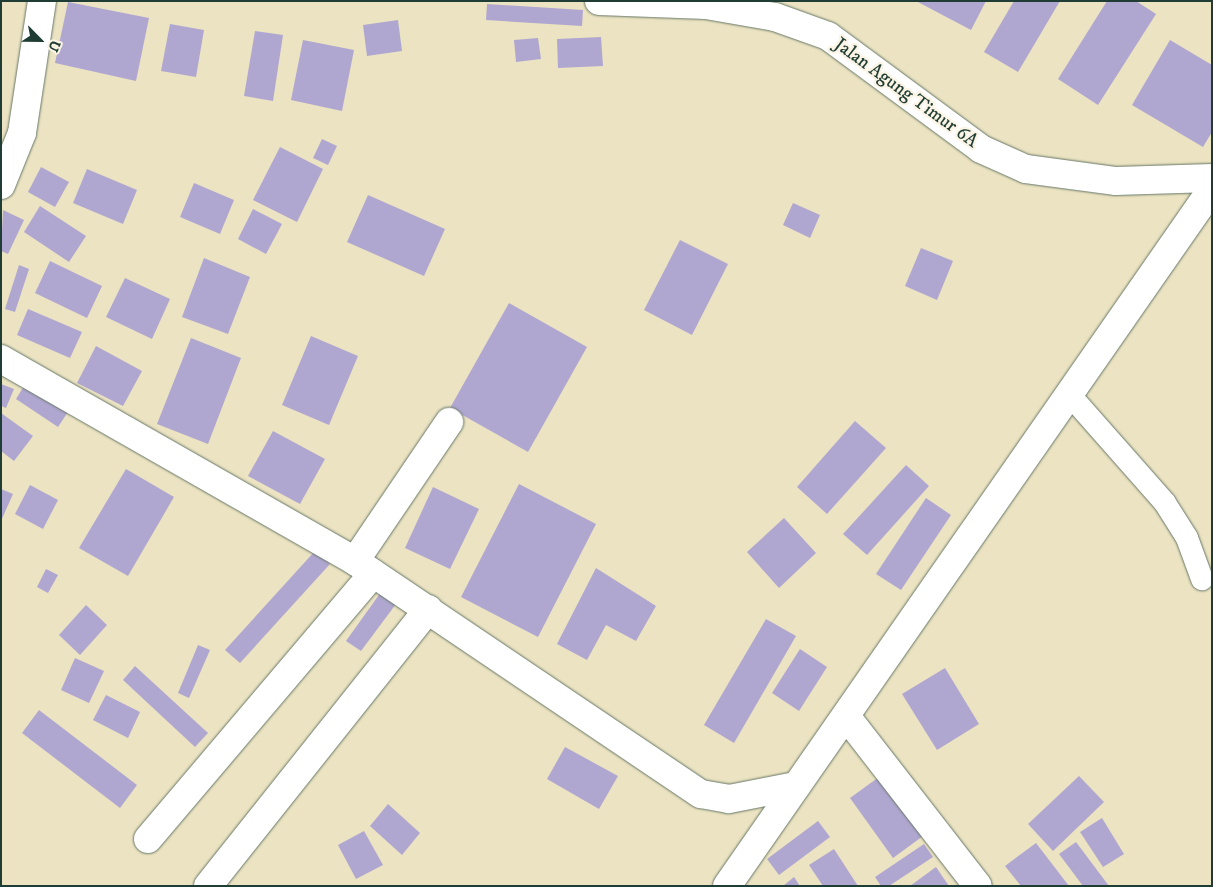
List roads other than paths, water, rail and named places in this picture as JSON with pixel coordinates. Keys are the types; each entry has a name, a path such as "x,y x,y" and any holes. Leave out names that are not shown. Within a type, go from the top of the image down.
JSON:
{"street":[{"path":"1,185 22,133 34,74 42,1"},
{"name":"Jalan Agung Timur 6A","path":"599,1 716,7 775,16 828,36 981,149 1026,169 1116,181 1212,178"},
{"path":"727,886 1212,189"},
{"path":"1,359 364,567 700,794 729,799 796,786"},
{"path":"148,839 364,567 449,422"},
{"path":"208,886 428,609"},
{"path":"846,716 978,886"}],"lane":[{"path":"1068,394 1165,503 1187,538 1202,579"}]}
